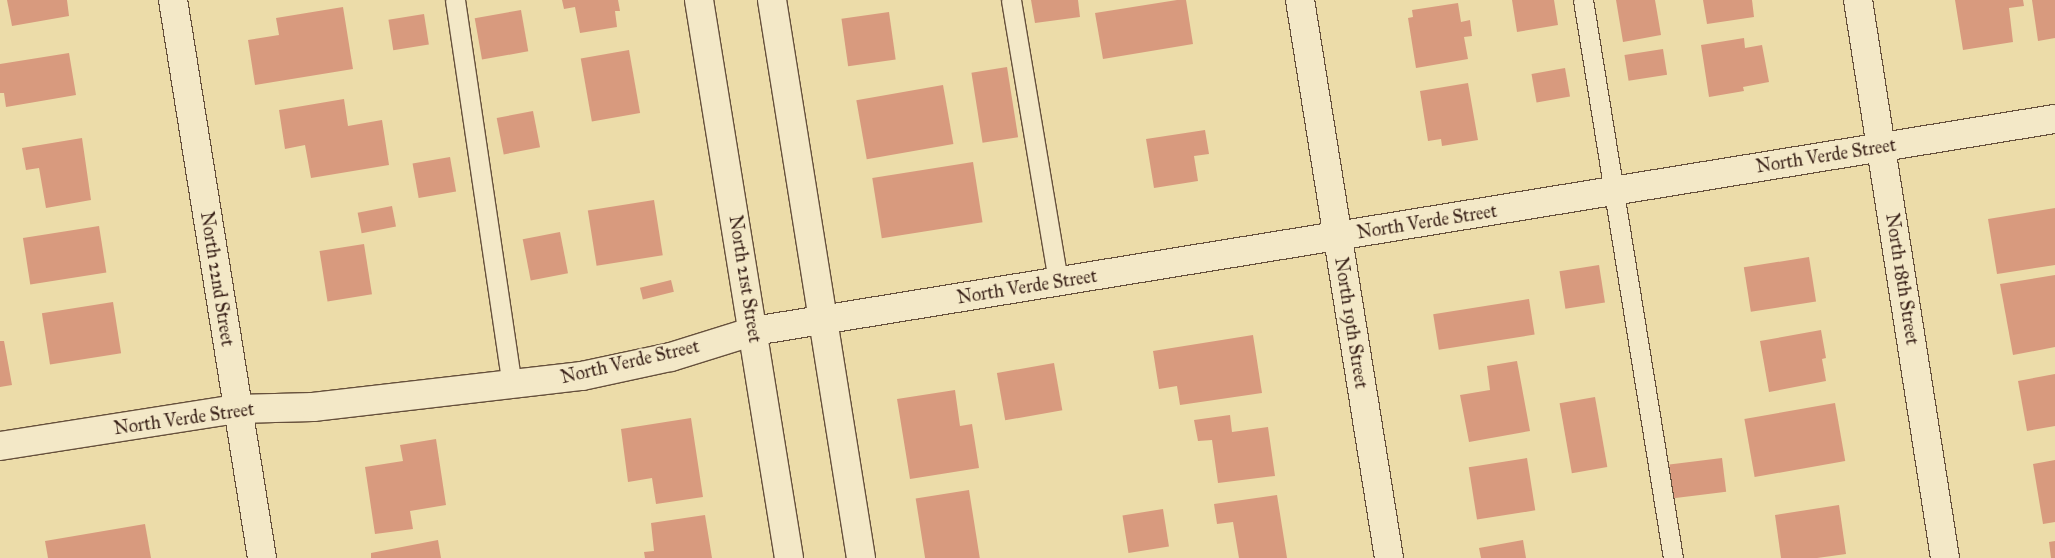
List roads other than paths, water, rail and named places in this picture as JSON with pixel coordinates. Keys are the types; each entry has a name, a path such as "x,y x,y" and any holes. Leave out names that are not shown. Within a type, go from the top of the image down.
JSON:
{"street":[{"name":"North 22nd Street","path":"173,0 262,558"},
{"name":"North 21st Street","path":"699,0 790,558"},
{"path":"772,0 861,558"},
{"name":"North 19th Street","path":"1300,0 1389,558"},
{"name":"North 18th Street","path":"1858,0 1945,558"},
{"name":"North Verde Street","path":"0,446 237,409 313,407 599,372 671,356 754,331 2055,119"}],"lane":[{"path":"455,0 512,384"},
{"path":"1011,0 1058,282"},
{"path":"1583,0 1674,558"}]}
